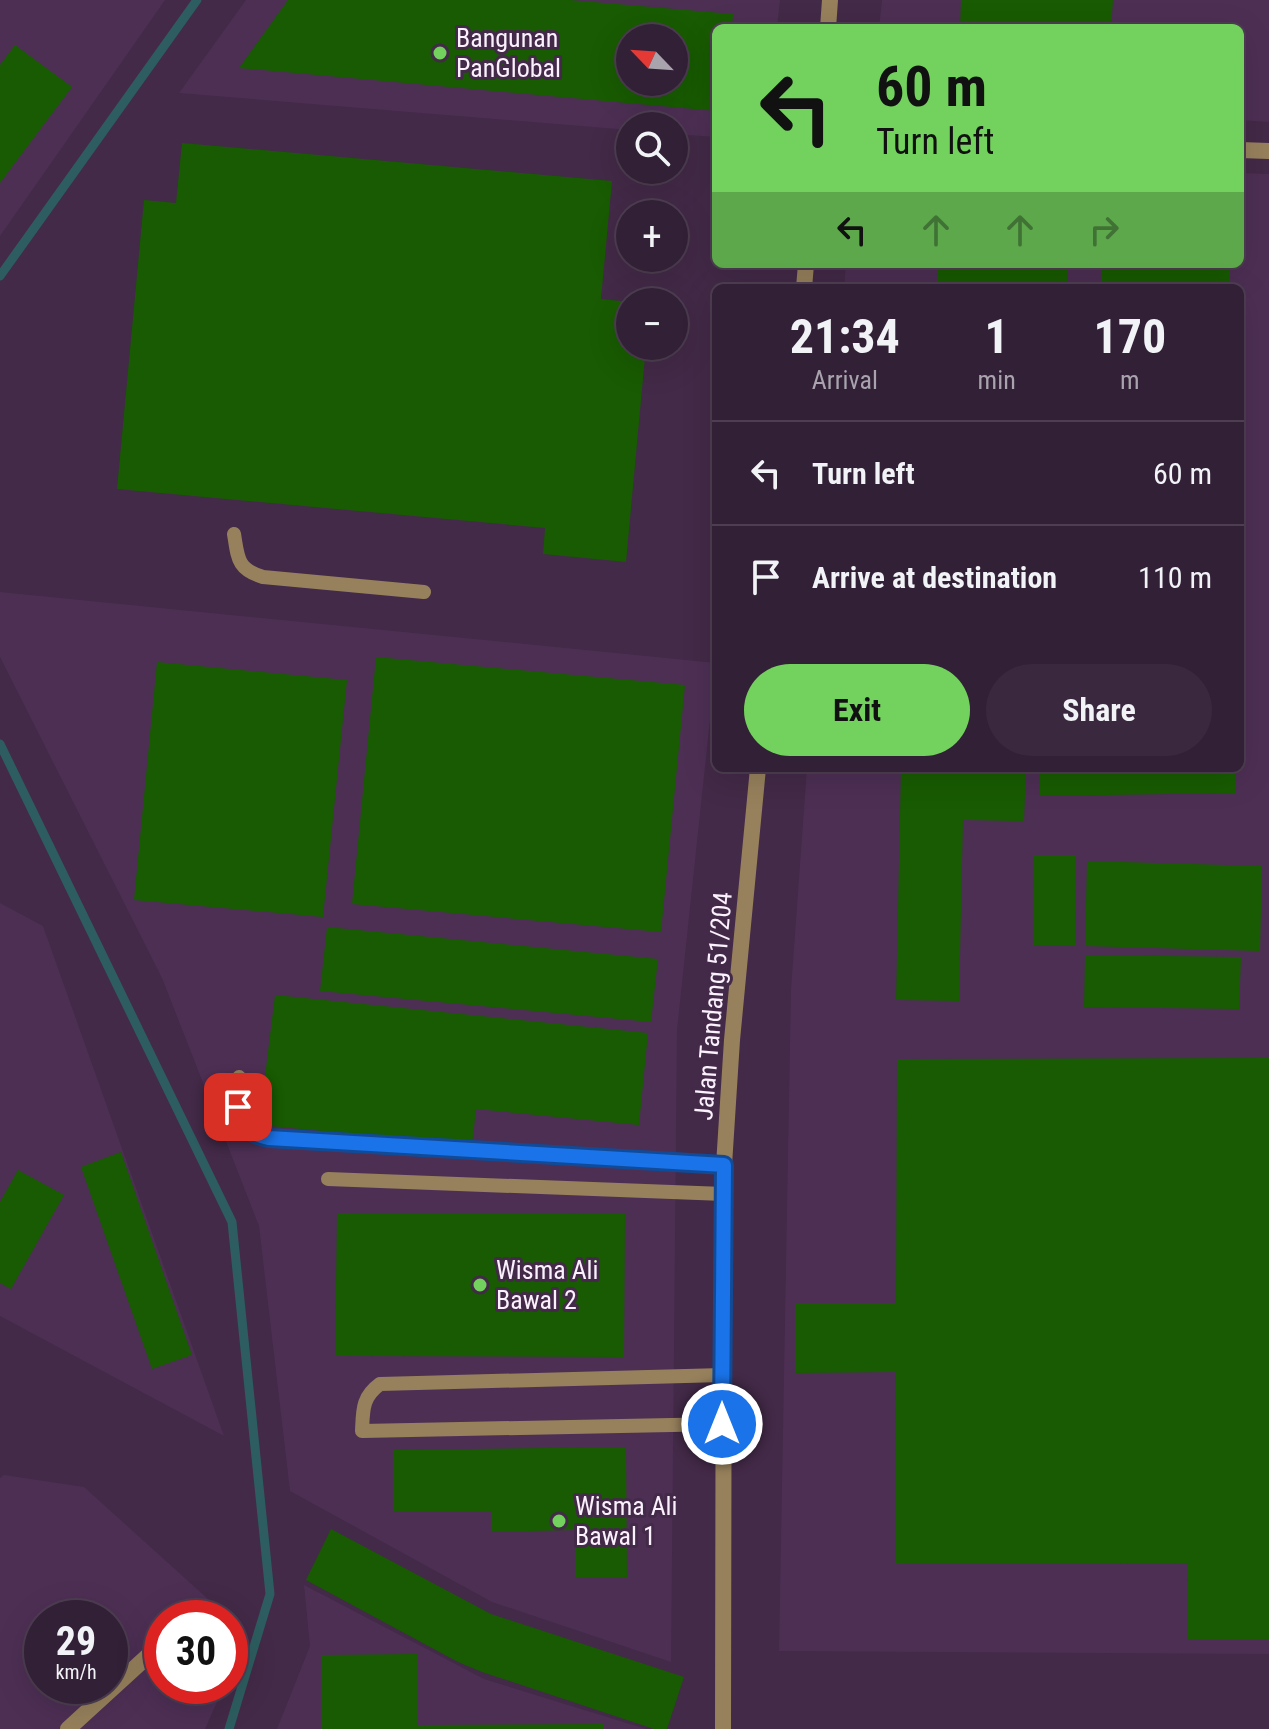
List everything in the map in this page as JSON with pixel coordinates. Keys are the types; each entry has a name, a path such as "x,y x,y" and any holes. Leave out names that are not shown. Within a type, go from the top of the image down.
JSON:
{"street":[{"path":"828,24 830,0"},
{"path":"1244,150 1269,151"},
{"name":"Jalan Tandang 51/204","path":"723,1729 724,1165 732,1040 758,772"},
{"path":"68,1729 144,1659"}],"lane":[{"path":"234,534 236,556 252,574 424,592"},
{"path":"239,1077 240,1118 247,1129 257,1136 724,1165"},
{"path":"328,1179 724,1194"},
{"path":"722,1424 362,1431 364,1401 380,1384 723,1375"}],"shaded area":[{"path":"0,0 165,0 0,236"},
{"name":"Bangunan PanGlobal","path":"246,0 780,0 777,24 712,24 712,137 688,135 688,112 616,112 616,129 179,93"},
{"path":"882,0 1269,0 1269,122 1244,120 1244,24 879,24"},
{"path":"1244,173 1269,174 1269,1654 779,1651 791,989 807,772 1244,772 1244,284 844,284 846,268 1244,268"},
{"path":"0,592 712,663 712,701 677,1030 671,1662 492,1602 290,1491 259,1226 162,978 0,657"},
{"path":"0,903 43,926 224,1436 0,1316"},
{"path":"4,1475 84,1487 209,1600 144,1600 144,1704 216,1704 205,1729 0,1729 0,1478"},
{"path":"304,1585 484,1679 646,1729 277,1729 310,1646"}],"building":[{"name":"Bangunan PanGlobal","path":"288,0 570,0 733,14 732,24 712,24 712,111 239,68"},
{"path":"961,0 1113,0 1111,24 960,24"},
{"path":"15,45 72,87 0,183 0,65"},
{"path":"182,143 612,181 601,299 616,301 616,360 645,360 626,562 543,554 545,528 117,489 144,200 176,203"},
{"path":"937,268 1067,268 1067,284 937,284"},
{"path":"1101,268 1230,268 1230,284 1101,284"},
{"path":"376,657 685,685 661,932 352,904"},
{"path":"157,662 347,680 323,917 134,900"},
{"path":"901,772 1026,772 1024,821 963,820 959,1001 896,1000"},
{"path":"1040,772 1235,772 1236,793 1040,796"},
{"path":"1034,855 1076,855 1075,946 1033,945"},
{"path":"1087,861 1262,866 1260,951 1085,946"},
{"path":"327,927 658,959 651,1022 320,991"},
{"path":"1085,955 1241,957 1239,1009 1084,1007"},
{"path":"275,995 648,1033 639,1125 476,1109 472,1145 259,1125"},
{"path":"1269,1058 1269,1639 1187,1639 1188,1563 895,1564 896,1372 795,1373 795,1303 896,1303 897,1059"},
{"path":"121,1152 192,1355 152,1369 81,1167"},
{"path":"18,1170 64,1195 11,1289 0,1283 0,1202"},
{"name":"Wisma Ali Bawal 2","path":"337,1213 625,1214 624,1357 335,1356"},
{"name":"Wisma Ali Bawal 1","path":"626,1447 627,1577 575,1577 575,1530 491,1532 491,1511 393,1511 393,1450"},
{"path":"331,1529 491,1614 684,1677 667,1729 654,1729 482,1672 306,1580"},
{"path":"418,1654 418,1725 604,1724 604,1729 321,1729 321,1655"}],"waterway":[{"path":"0,276 197,0"},
{"path":"0,744 232,1222 270,1594 229,1729"}],"place":[{"name":"Bangunan PanGlobal","path":"440,53"},
{"name":"Wisma Ali Bawal 2","path":"480,1285"},
{"name":"Wisma Ali Bawal 1","path":"559,1521"}],"route":[{"path":"238,1107 247,1129 257,1136 269,1138 724,1165 722,1424"}]}
